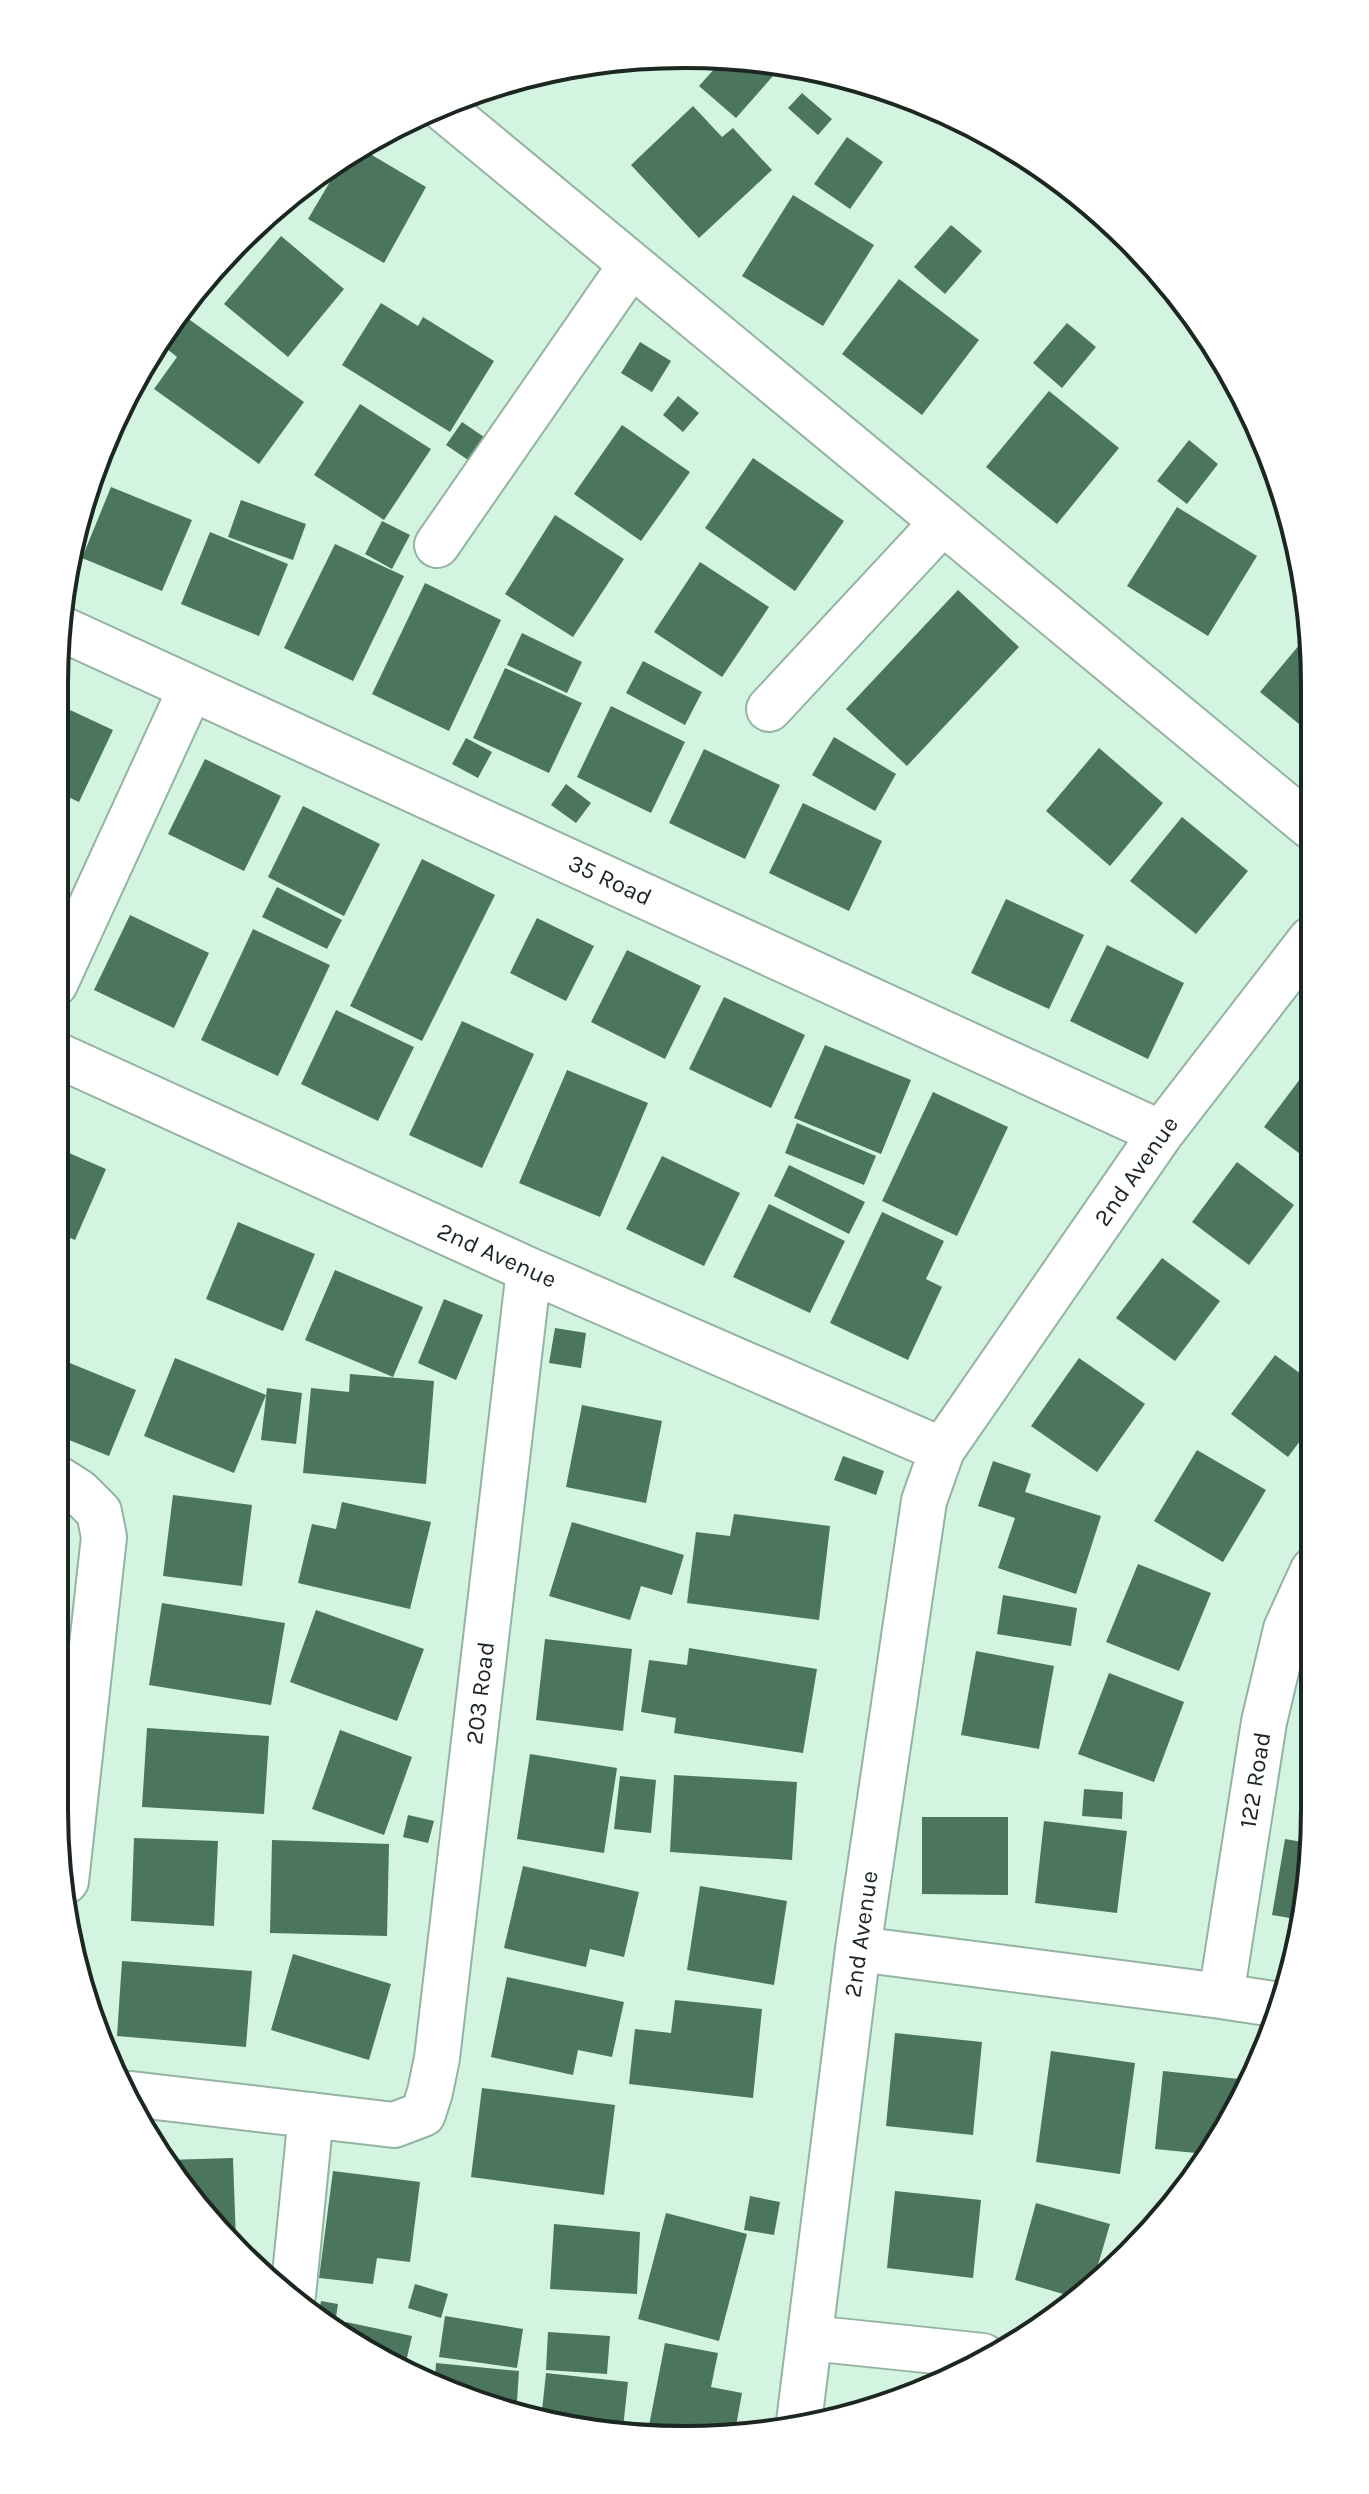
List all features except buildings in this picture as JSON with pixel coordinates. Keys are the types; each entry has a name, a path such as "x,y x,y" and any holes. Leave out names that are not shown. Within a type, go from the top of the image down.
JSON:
{"street":[{"path":"450,115 1301,819"},
{"path":"437,545 631,265"},
{"path":"769,709 943,522"},
{"name":"35 Road","path":"70,633 1161,1133"},
{"path":"68,956 191,688"},
{"name":"2nd Avenue","path":"800,2415 858,1949 924,1501 942,1450 1161,1133 1301,952"},
{"name":"2nd Avenue","path":"68,1060 529,1270 942,1450"},
{"name":"203 Road","path":"311,2115 394,2125 423,2114 430,2092 437,2058 529,1270"},
{"path":"68,1485 99,1512 104,1537 69,1852"},
{"name":"122 Road","path":"1221,1996 1264,1722 1286,1629 1301,1596"},
{"path":"858,1949 1269,2003"},
{"path":"139,2095 311,2115 294,2286"},
{"path":"810,2338 971,2355"}]}
